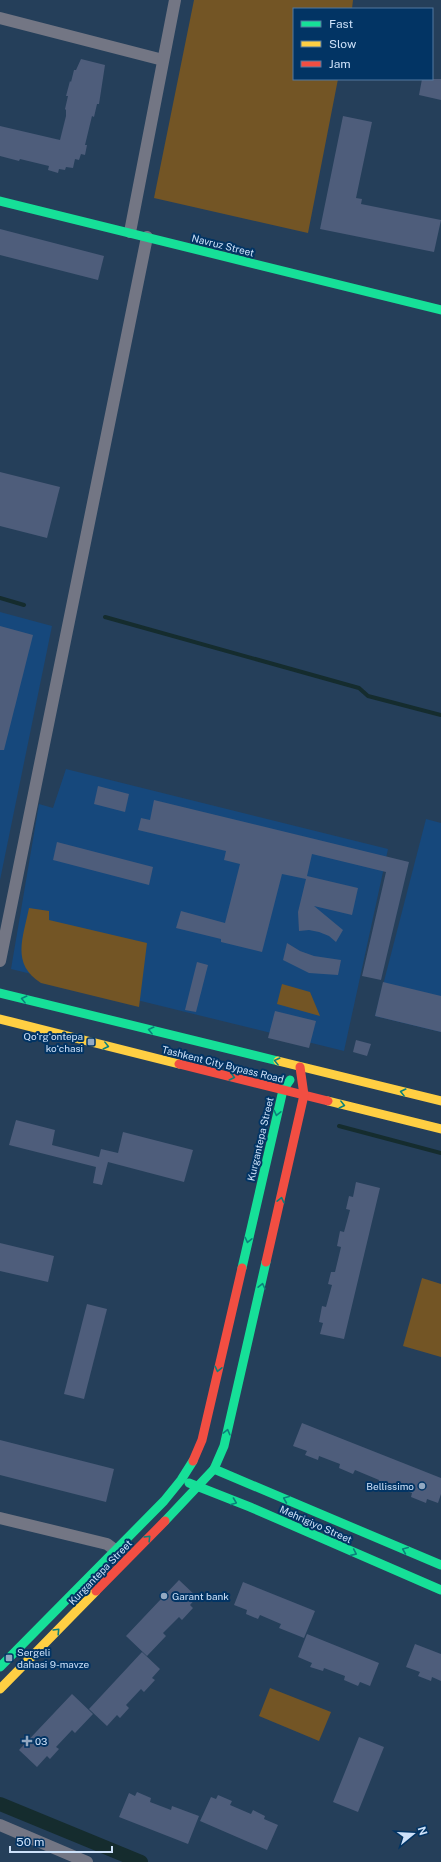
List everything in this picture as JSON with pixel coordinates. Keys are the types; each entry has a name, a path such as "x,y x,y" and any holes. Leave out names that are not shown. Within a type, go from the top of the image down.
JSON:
{"main road":[{"name":"Navruz Street","path":"0,201 441,310"},
{"name":"Tashkent City Bypass Road","path":"0,993 441,1101"},
{"name":"Tashkent City Bypass Road","path":"0,1019 441,1129"},
{"name":"Kurgantepa Street","path":"0,1667 182,1480 195,1460 202,1440 283,1090 300,1067"},
{"name":"Kurgantepa Street","path":"0,1689 198,1488 214,1469 224,1446 304,1095 300,1067"},
{"name":"Kurgantepa Street","path":"182,1480 214,1469"},
{"name":"Mehrigiyo Street","path":"214,1469 441,1565"},
{"name":"Mehrigiyo Street","path":"182,1480 441,1590"}],"street":[{"path":"130,232 175,0"},
{"path":"0,18 164,60"},
{"path":"0,961 147,237"},
{"path":"0,1518 106,1544 115,1550"},
{"path":"0,1826 87,1862"}],"shaded area":[{"path":"194,0 353,0 352,8 293,8 293,80 338,80 308,233 154,198"},
{"path":"0,612 52,626 0,880"},
{"path":"66,769 388,849 344,1051 11,969 39,804 53,808"},
{"path":"426,819 441,823 441,1032 375,1016"},
{"path":"29,908 49,911 49,920 147,943 139,1007 41,983 32,976 22,959 22,940"},
{"path":"282,984 310,992 320,1016 277,1004"},
{"path":"422,1278 441,1284 441,1357 403,1346"},
{"path":"270,1688 331,1712 319,1741 259,1716"}],"building":[{"path":"81,59 105,65 99,104 97,104 94,117 92,116 85,145 87,145 85,155 81,154 79,160 75,159 73,168 66,167 65,170 59,169 58,173 48,170 49,166 0,156 0,126 60,140 66,116 65,109 68,96 66,96 74,70 76,70"},
{"path":"441,79 441,100 419,95 422,80"},
{"path":"343,116 372,122 356,198 362,199 361,204 441,220 434,252 320,229"},
{"path":"0,229 104,256 98,280 0,255"},
{"path":"0,472 60,487 47,538 0,526"},
{"path":"0,626 33,635 4,750 0,750"},
{"path":"98,786 129,794 125,812 94,804"},
{"path":"154,800 409,862 381,980 362,976 386,872 312,854 307,876 358,888 352,915 314,906 343,930 336,942 329,936 319,932 309,930 299,931 298,912 306,879 282,874 262,952 221,942 221,939 176,928 181,911 225,923 240,864 224,860 226,851 138,830 141,818 150,820"},
{"path":"57,842 153,867 149,885 53,860"},
{"path":"287,943 300,951 314,956 341,960 338,975 309,973 283,960"},
{"path":"197,962 208,965 196,1012 185,1010"},
{"path":"383,982 441,996 441,1032 375,1016"},
{"path":"275,1011 316,1021 309,1048 268,1038"},
{"path":"356,1040 371,1044 367,1056 353,1052"},
{"path":"16,1120 55,1130 52,1145 99,1157 101,1149 118,1153 123,1132 193,1150 184,1182 108,1162 102,1185 93,1183 96,1167 9,1145"},
{"path":"356,1182 380,1188 344,1339 320,1334 323,1323 319,1322 322,1306 326,1307 332,1285 328,1284 331,1272 335,1272 341,1247 337,1246 340,1231 344,1232 350,1210 346,1209 349,1196 353,1197"},
{"path":"0,1243 54,1256 48,1282 0,1271"},
{"path":"87,1304 107,1309 84,1399 64,1394"},
{"path":"302,1423 441,1478 441,1494 438,1503 427,1499 426,1503 411,1497 412,1493 391,1485 390,1488 378,1484 379,1480 355,1470 353,1474 339,1468 340,1464 319,1456 318,1460 305,1455 307,1451 293,1446"},
{"path":"0,1440 114,1469 106,1502 0,1475"},
{"path":"179,1580 197,1597 190,1605 193,1608 182,1620 179,1617 163,1633 166,1636 147,1656 126,1636"},
{"path":"243,1582 315,1611 304,1638 279,1628 281,1624 260,1615 258,1619 246,1614 247,1610 234,1605"},
{"path":"307,1634 379,1663 370,1686 360,1682 358,1686 344,1680 345,1676 324,1668 323,1671 310,1667 312,1663 298,1657"},
{"path":"415,1644 441,1654 441,1681 432,1677 431,1681 418,1676 420,1672 406,1667"},
{"path":"142,1652 160,1669 152,1678 155,1680 144,1692 141,1689 126,1705 129,1708 120,1718 117,1715 107,1726 89,1709"},
{"path":"72,1694 93,1714 75,1733 72,1730 56,1747 59,1749 50,1759 47,1756 37,1767 19,1750"},
{"path":"359,1737 384,1747 358,1812 333,1802"},
{"path":"137,1792 151,1798 150,1802 171,1810 172,1806 199,1816 188,1844 119,1817 129,1793 135,1796"},
{"path":"218,1795 232,1801 230,1805 251,1814 253,1810 265,1816 264,1819 278,1825 267,1850 200,1821 211,1797 216,1799"}],"waterway":[{"path":"0,598 24,605"},
{"path":"105,617 359,688 368,696 441,715"},
{"path":"339,1126 441,1153"},
{"path":"0,1804 141,1862"}],"traffic: fast":[{"path":"0,201 441,310"},
{"path":"0,993 278,1061"},
{"path":"242,1268 283,1090 290,1080"},
{"path":"165,1521 214,1469 224,1446 266,1262"},
{"path":"0,1667 164,1501 181,1480 193,1461"},
{"path":"214,1469 441,1565"},
{"path":"189,1483 250,1507 441,1590"}],"traffic: slow":[{"path":"0,1019 179,1064"},
{"path":"278,1061 441,1101"},
{"path":"328,1101 441,1129"},
{"path":"0,1689 96,1591"}],"traffic: jam":[{"path":"179,1064 328,1101"},
{"path":"266,1262 304,1095 300,1067"},
{"path":"193,1461 202,1440 242,1268"},
{"path":"96,1591 165,1521"}],"place":[{"name":"Qoʻrgʻontepa koʻchasi","path":"91,1042"},
{"name":"Bellissimo","path":"422,1486"},
{"name":"Garant bank","path":"164,1596"},
{"name":"Sergeli dahasi 9-mavze","path":"9,1658"},
{"name":"03","path":"27,1741"}]}
